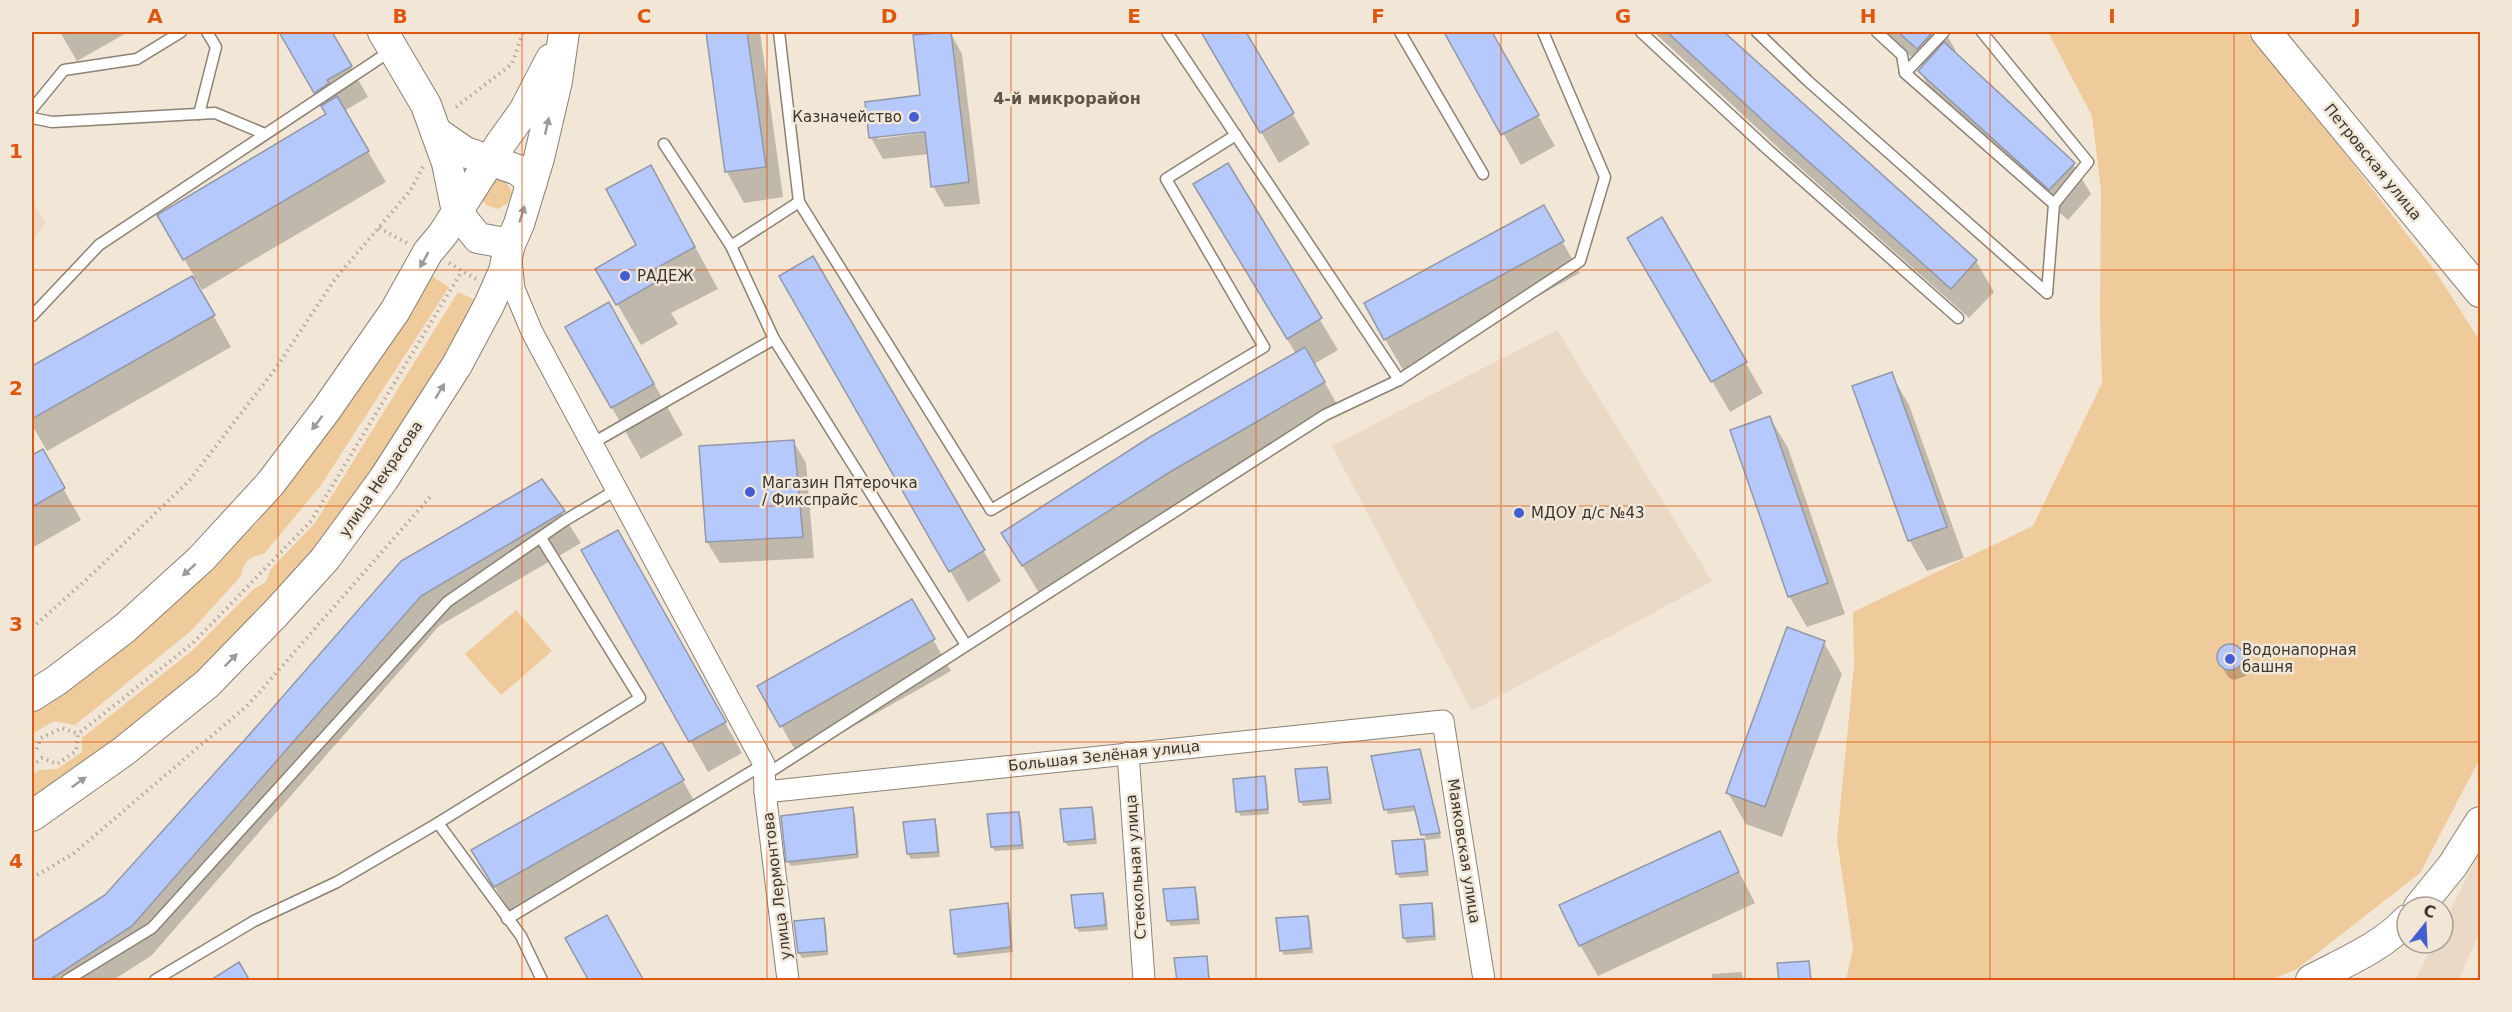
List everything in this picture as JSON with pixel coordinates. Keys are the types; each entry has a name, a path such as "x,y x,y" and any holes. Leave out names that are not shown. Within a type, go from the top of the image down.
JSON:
{"main road":[{"name":"улица Некрасова","path":"32,696 57,680 125,628 201,559 270,484 326,411 395,311 428,252 524,111 563,32"},
{"name":"улица Некрасова","path":"32,816 124,751 207,684 326,559 383,480 457,365 504,271 510,244 532,182 557,81 563,32"},
{"name":"Петровская улица","path":"2266,32 2481,292"},
{"path":"388,40 426,105 447,163 457,212 478,238 510,244"},
{"path":"436,132 465,152 518,170 532,182"},
{"path":"2429,895 2453,865 2481,822"},
{"path":"2311,981 2395,931"}],"street":[{"path":"510,244 514,289 532,332 765,777"},
{"name":"Большая Зелёная улица","path":"765,777 1128,753 1443,721"},
{"name":"Маяковская улица","path":"1443,721 1484,981"},
{"name":"Стекольная улица","path":"1128,753 1144,981"},
{"name":"улица Лермонтова","path":"765,777 788,981"}],"lane":[{"path":"32,109 64,70 137,59 181,32"},
{"path":"199,114 216,47 207,32"},
{"path":"779,32 799,202 991,510 1264,347 1166,179 1236,135"},
{"path":"1167,32 1399,380"},
{"path":"1400,32 1484,174"},
{"path":"507,919 765,777 1325,415 1399,380 1580,261 1605,177 1543,32"},
{"path":"1641,32 1735,120 1958,318"},
{"path":"1756,32 1839,109 2047,293 2054,204 2088,162 1982,32"},
{"path":"1877,32 1902,55 1905,73 2054,204"},
{"path":"1905,73 1944,32"},
{"path":"32,316 99,245 265,135 388,40"},
{"path":"32,118 52,122 215,113 265,135"},
{"path":"664,144 730,246 774,339 966,645"},
{"path":"730,246 799,202"},
{"path":"591,444 774,339"},
{"path":"67,981 152,928 447,602 616,490"},
{"path":"155,981 254,921 337,882 438,824 640,698 541,538"},
{"path":"438,824 521,936 542,981"}],"path":[{"path":"456,107 512,64 523,32"},
{"path":"32,628 189,481 276,368 335,279 410,190 424,164"},
{"path":"379,228 462,271 494,293"},
{"path":"32,766 42,758 57,764 76,751 78,734 193,643 311,521 462,271"},
{"path":"32,878 73,854 249,704 430,497"},
{"path":"32,753 36,750 41,738 62,728 78,734"}],"shaded area":[{"path":"2048,32 2246,32 2297,91 2435,271 2480,341 2480,758 2420,873 2297,969 2270,980 1846,980 1853,948 1837,840 1854,665 1853,612 2033,526 2102,383 2101,190 2092,116"},
{"path":"495,178 506,182 512,192 508,203 498,209 486,205 482,200"},
{"path":"32,202 46,223 32,242"},
{"path":"428,274 449,287 321,485 264,554 248,560 241,576 192,630 75,725 54,721 32,734 32,707 192,583 257,523 355,395"},
{"path":"458,292 475,300 456,334 375,469 305,563 246,625 146,717 79,770 32,801 32,775 39,770 57,769 82,752 82,738 193,650 254,589 266,582 270,570 315,523"},
{"name":"МДОУ д/с №43","path":"1557,330 1712,581 1472,711 1332,446"},
{"path":"516,610 552,651 501,695 465,654"},
{"path":"2480,851 2480,931 2458,980 2415,980 2428,955 2455,955 2455,901"}],"building":[{"path":"279,32 332,32 352,66 327,80 329,83 314,93"},
{"path":"706,32 747,32 766,167 725,172"},
{"name":"Казначейство","path":"951,32 969,182 931,187 925,132 869,138 865,102 920,95 913,35"},
{"path":"1201,32 1246,32 1294,113 1260,133"},
{"path":"1444,32 1492,32 1539,115 1501,135"},
{"path":"1667,32 1724,32 1977,260 1951,289"},
{"path":"1898,32 1933,32 1917,49"},
{"path":"1944,42 2075,163 2049,190 1918,71"},
{"path":"337,96 369,151 183,260 157,215 326,114 321,106"},
{"path":"1228,163 1322,318 1287,339 1193,184"},
{"path":"651,165 695,247 649,272 655,283 616,305 595,269 636,245 606,189"},
{"path":"1544,205 1564,241 1384,340 1364,303"},
{"path":"1662,217 1747,362 1711,382 1627,238"},
{"path":"813,256 985,550 949,572 779,276"},
{"path":"192,276 215,315 32,419 32,366"},
{"path":"609,302 654,384 611,408 565,327"},
{"path":"1305,347 1325,382 1170,472 1022,566 1001,533 1150,437"},
{"path":"1892,372 1947,527 1908,541 1852,386"},
{"path":"1770,416 1828,583 1788,597 1730,430"},
{"name":"Магазин Пятерочка / Фикспрайс","path":"794,440 803,537 706,542 699,446"},
{"path":"43,449 65,488 32,507 32,455"},
{"path":"542,479 565,511 421,596 132,926 48,981 32,981 32,942 105,895 401,561"},
{"path":"618,530 726,722 689,742 581,550"},
{"path":"912,599 935,639 780,727 757,686"},
{"path":"1787,627 1825,641 1765,807 1726,793"},
{"name":"Водонапорная башня","path":"2230,644 2239,648 2243,657 2239,666 2230,670 2221,666 2217,657 2221,648"},
{"path":"662,742 684,780 494,887 471,850"},
{"path":"1420,749 1440,833 1421,835 1414,806 1384,810 1371,756"},
{"path":"1327,767 1330,799 1299,802 1295,769"},
{"path":"1265,776 1268,809 1236,812 1233,779"},
{"path":"853,807 857,854 786,862 781,816"},
{"path":"1092,807 1095,839 1064,842 1060,809"},
{"path":"1019,812 1022,845 991,847 987,814"},
{"path":"935,819 938,852 907,854 903,822"},
{"path":"1720,831 1739,872 1579,946 1559,905"},
{"path":"1424,839 1427,871 1396,874 1392,841"},
{"path":"1195,887 1198,919 1167,921 1163,889"},
{"path":"1103,893 1106,925 1075,928 1071,895"},
{"path":"1008,903 1011,947 954,954 950,910"},
{"path":"1432,903 1434,936 1403,938 1400,905"},
{"path":"607,915 644,981 589,981 565,938"},
{"path":"1308,916 1311,948 1280,951 1276,918"},
{"path":"824,918 827,951 798,953 794,921"},
{"path":"1207,956 1209,981 1177,981 1174,958"},
{"path":"1809,961 1811,981 1779,981 1777,963"},
{"path":"239,962 250,981 209,981"}],"place":[{"name":"Казначейство","path":"914,117"},
{"name":"РАДЕЖ","path":"625,276"},
{"name":"Магазин Пятерочка / Фикспрайс","path":"750,492"},
{"name":"МДОУ д/с №43","path":"1519,513"},
{"name":"Водонапорная башня","path":"2230,659"}],"district":[{"name":"4-й микрорайон","path":"1067,98"}]}
